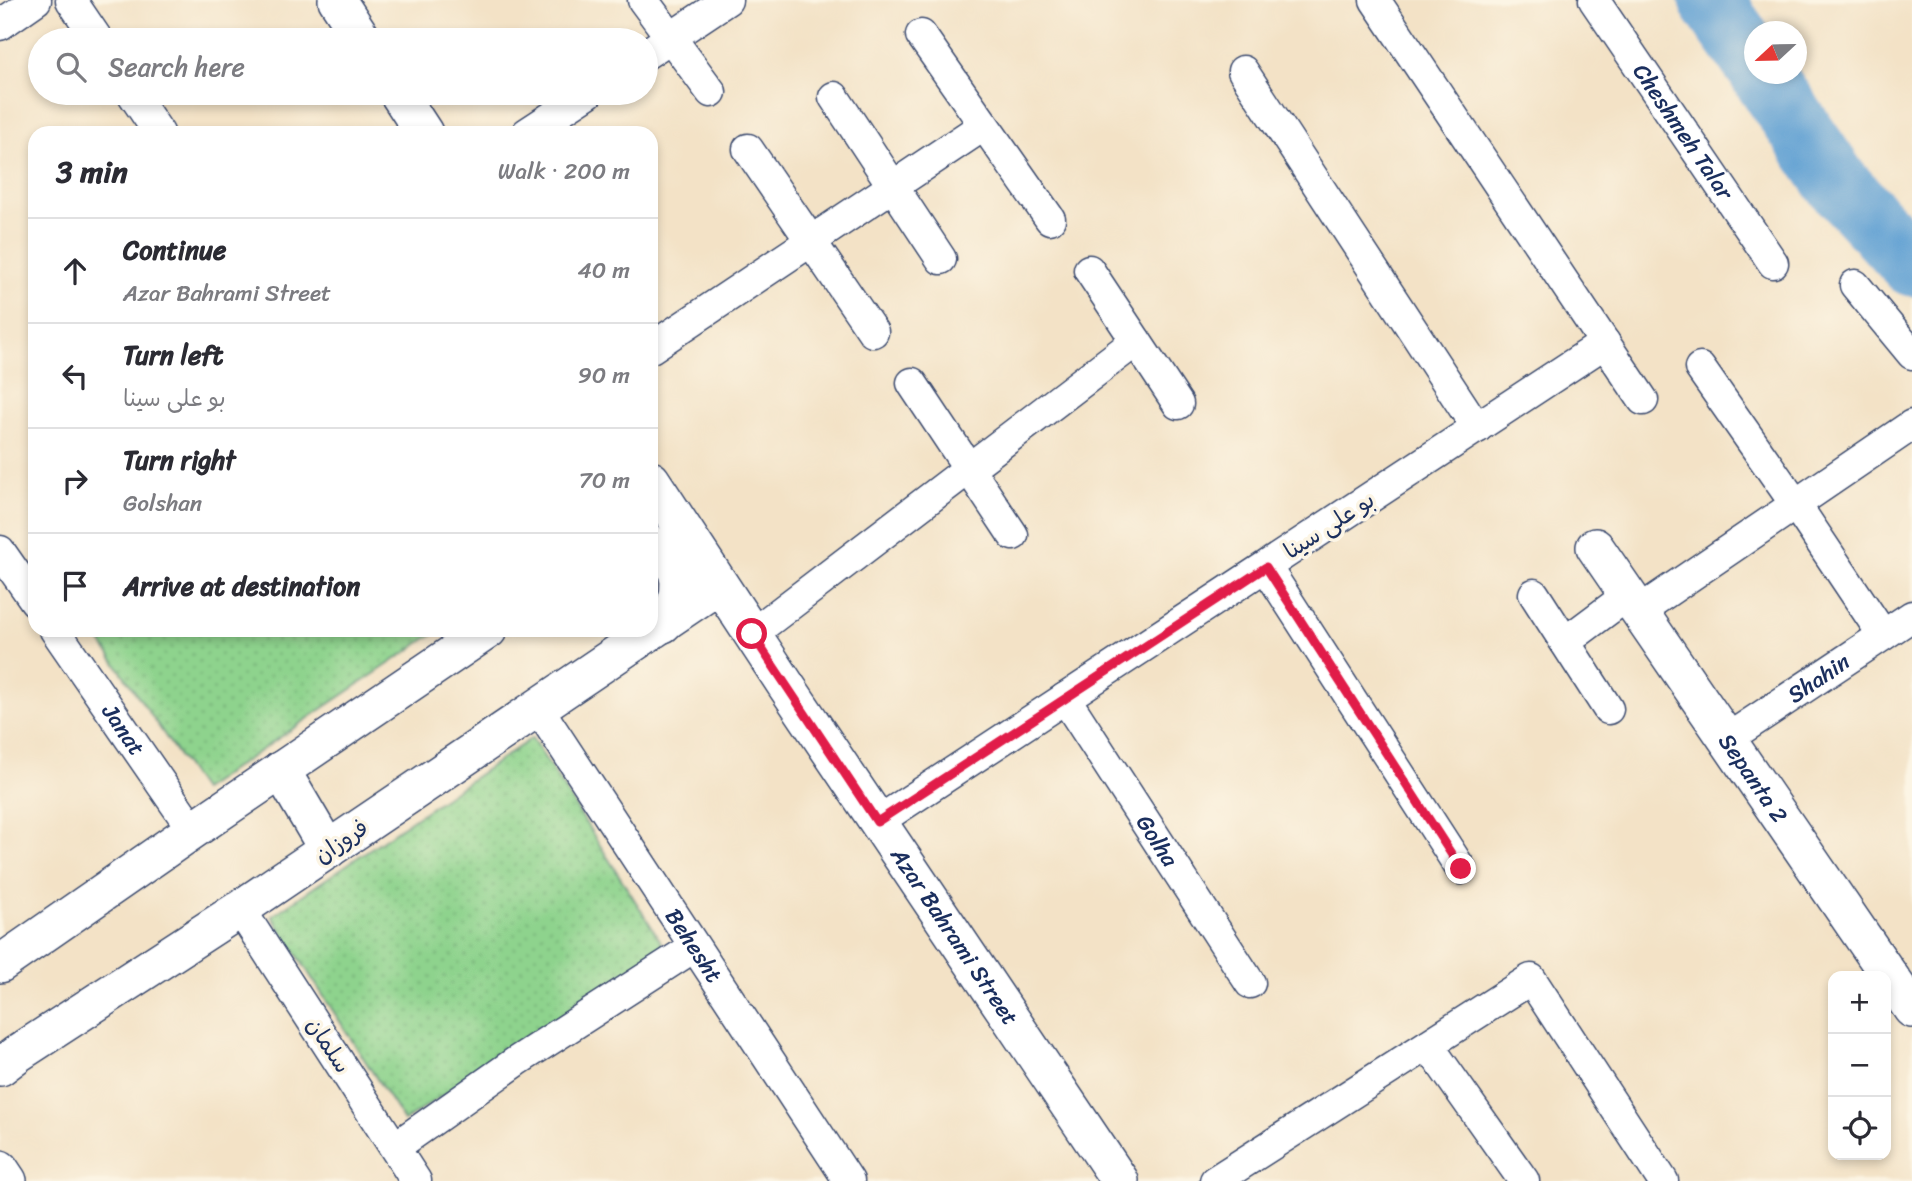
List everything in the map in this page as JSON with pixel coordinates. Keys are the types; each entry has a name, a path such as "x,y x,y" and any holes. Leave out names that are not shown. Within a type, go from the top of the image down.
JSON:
{"street":[{"path":"0,25 36,0"},
{"path":"71,0 90,28"},
{"path":"337,0 355,28"},
{"path":"643,0 711,92"},
{"path":"658,46 727,0"},
{"path":"1376,0 1643,400"},
{"name":"Cheshmeh Talar","path":"1594,0 1773,263"},
{"path":"921,35 1050,219"},
{"path":"1243,71 1477,428"},
{"path":"834,97 941,259"},
{"path":"140,105 154,126"},
{"path":"406,105 419,126"},
{"path":"538,126 570,105"},
{"path":"658,343 983,126"},
{"path":"748,149 873,332"},
{"path":"1089,270 1178,404"},
{"path":"1855,285 1912,354"},
{"path":"752,634 1136,341"},
{"name":"بو علی سینا","path":"877,822 1605,343"},
{"path":"1700,368 1796,505 1902,627"},
{"path":"912,383 1013,535"},
{"path":"1565,642 1796,505 1912,425"},
{"name":"Azar Bahrami Street","path":"658,503 719,584 1120,1181"},
{"name":"Sepanta 2","path":"1595,547 1912,1009"},
{"path":"658,549 666,554 675,567 679,582 676,605 663,624"},
{"path":"17,560 28,585"},
{"path":"1266,567 1461,869"},
{"name":"فروزان","path":"658,627 719,584"},
{"path":"1534,594 1608,709"},
{"name":"Shahin","path":"1727,739 1902,627"},
{"name":"Janat","path":"60,637 193,830"},
{"path":"0,964 478,637"},
{"name":"فروزان","path":"5,1060 240,909 644,637"},
{"name":"Golha","path":"1065,698 1250,983"},
{"name":"Behesht","path":"538,708 849,1181"},
{"path":"281,770 328,850"},
{"name":"سلمان","path":"240,909 416,1181"},
{"path":"395,1147 517,1061 694,947"},
{"path":"1214,1181 1531,979 1663,1181"},
{"path":"1428,1045 1524,1181"},
{"path":"0,1169 8,1181"}],"green space":[{"path":"98,637 429,637 202,790"},
{"path":"532,738 665,948 404,1121 272,916"}],"waterway":[{"path":"1711,0 1744,47"},
{"path":"1769,84 1837,183 1912,264"}],"route":[{"path":"752,634 877,822 1266,567 1461,869"}]}
